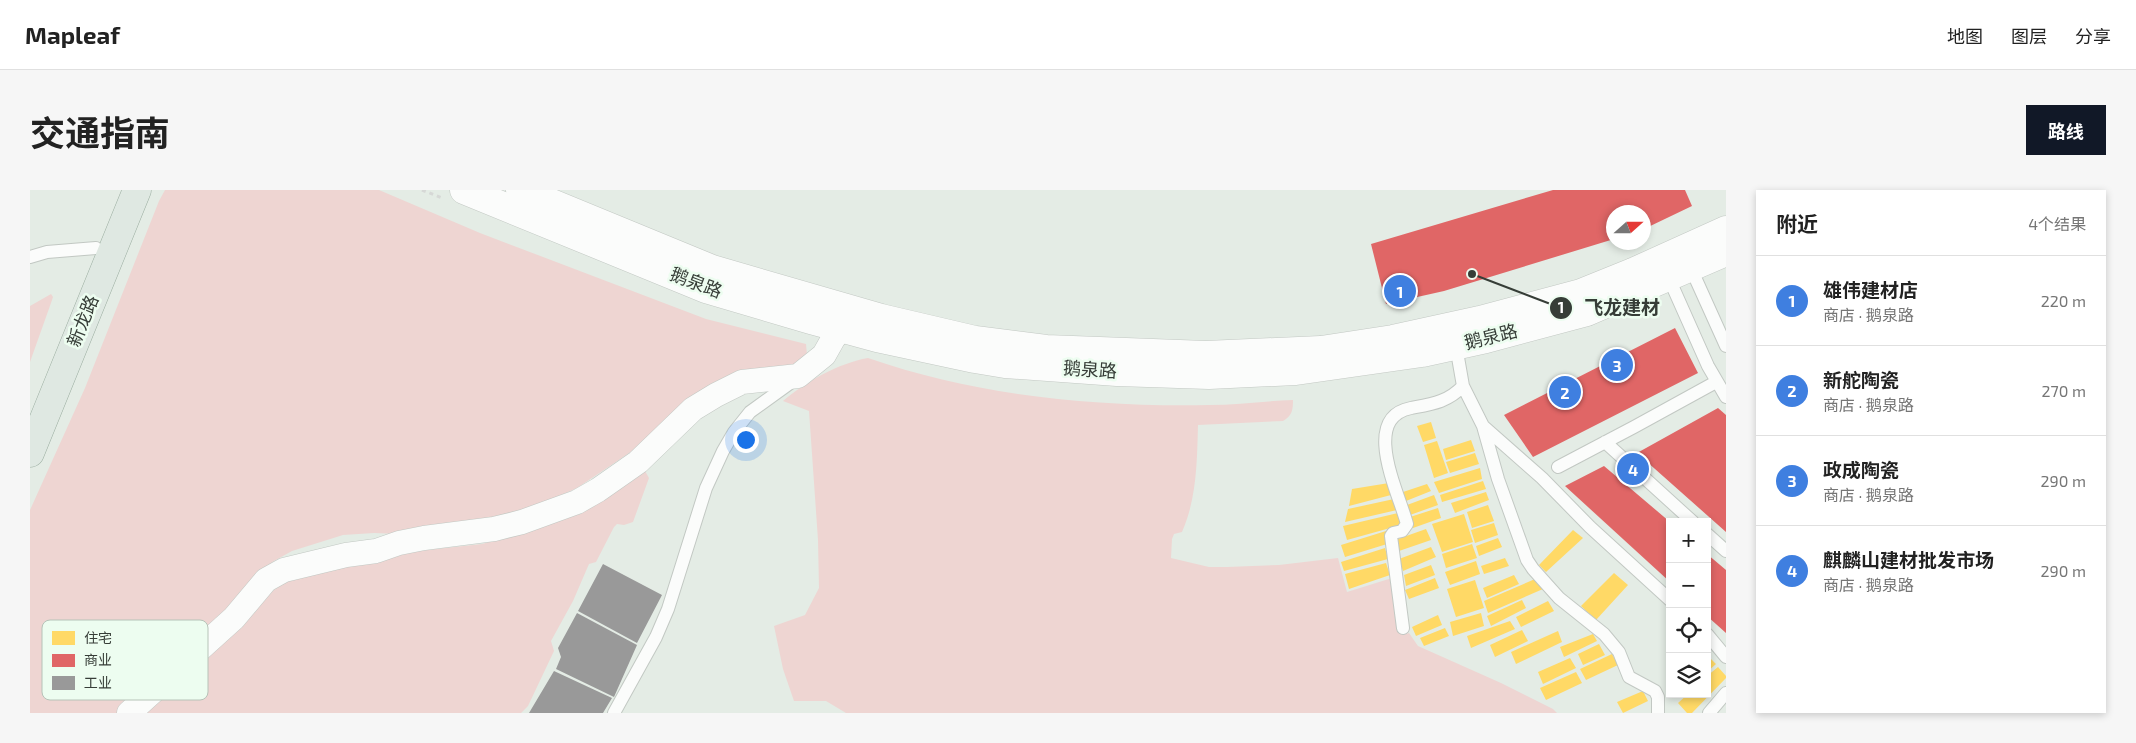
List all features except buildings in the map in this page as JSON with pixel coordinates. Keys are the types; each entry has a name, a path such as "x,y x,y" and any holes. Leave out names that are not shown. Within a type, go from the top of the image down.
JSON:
{"main road":[{"name":"新龙路","path":"30,408 119,190"},
{"name":"新龙路","path":"30,453 136,190"},
{"name":"鹅泉路","path":"464,190 706,289 908,345 1005,364 1117,372 1179,374 1296,372 1422,353 1587,312 1676,264 1726,230"},
{"name":"鹅泉路","path":"520,190 712,269 788,293 949,335 1046,349 1206,355 1321,350 1428,332 1547,304 1676,264 1726,252"}],"street":[{"path":"208,642 234,618 266,580 284,570 338,557 376,551 399,543 424,538 494,529 522,522 577,502 638,462 693,409 716,395 742,382 798,376 824,356 833,339 842,328"},
{"path":"129,713 143,700"}],"lane":[{"path":"30,256 47,252 96,248"},
{"path":"1676,264 1726,346"},
{"path":"1676,264 1716,382 1726,397"},
{"path":"1456,346 1463,386 1483,426 1521,546 1533,569 1558,598 1604,634 1619,652 1628,677 1655,691 1658,697 1658,713"},
{"path":"614,713 656,636 668,609 706,488 723,451 734,432 750,412 798,376"},
{"path":"1558,466 1716,382"},
{"path":"1403,628 1391,536 1393,533 1402,531 1407,524 1389,466 1384,440 1385,430 1387,424 1400,411 1441,402 1451,398 1463,386"},
{"path":"1483,426 1542,478 1590,527 1666,596"},
{"path":"1605,442 1689,518"},
{"path":"1711,537 1726,550"},
{"path":"1711,639 1726,657"},
{"path":"1709,713 1726,693"}],"shaded area":[{"path":"165,190 379,190 480,233 706,319 806,344 807,355 801,366 656,435 577,488 525,511 494,520 399,534 343,535 292,551 274,561 260,572 221,616 208,626 208,620 42,620 42,700 131,700 117,713 30,713 30,510 85,388"},
{"path":"51,294 53,297 30,362 30,306"},
{"path":"868,358 951,382 994,390 1080,401 1123,404 1209,405 1293,400 1291,412 1283,421 1198,425 1196,466 1191,506 1182,532 1174,534 1172,539 1171,558 1209,567 1227,567 1279,565 1338,558 1347,592 1392,578 1401,632 1409,633 1418,646 1501,683 1553,709 1557,713 846,713 826,701 794,701 783,669 774,626 805,615 819,588 818,540 809,411 783,401 801,387 823,374 846,364"},
{"path":"645,471 649,478 633,522 624,525 617,524 596,562 589,564 573,601 551,641 554,651 528,706 521,713 139,713 153,700 208,700 208,649 265,597 292,576 390,554 482,544 580,514"}],"place":[{"name":"飞龙建材","path":"1472,274"},
{"name":"雄伟建材店","path":"1400,291"},
{"name":"政成陶瓷","path":"1617,365"},
{"name":"新舵陶瓷","path":"1565,392"},
{"name":"麒麟山建材批发市场","path":"1633,469"}]}
